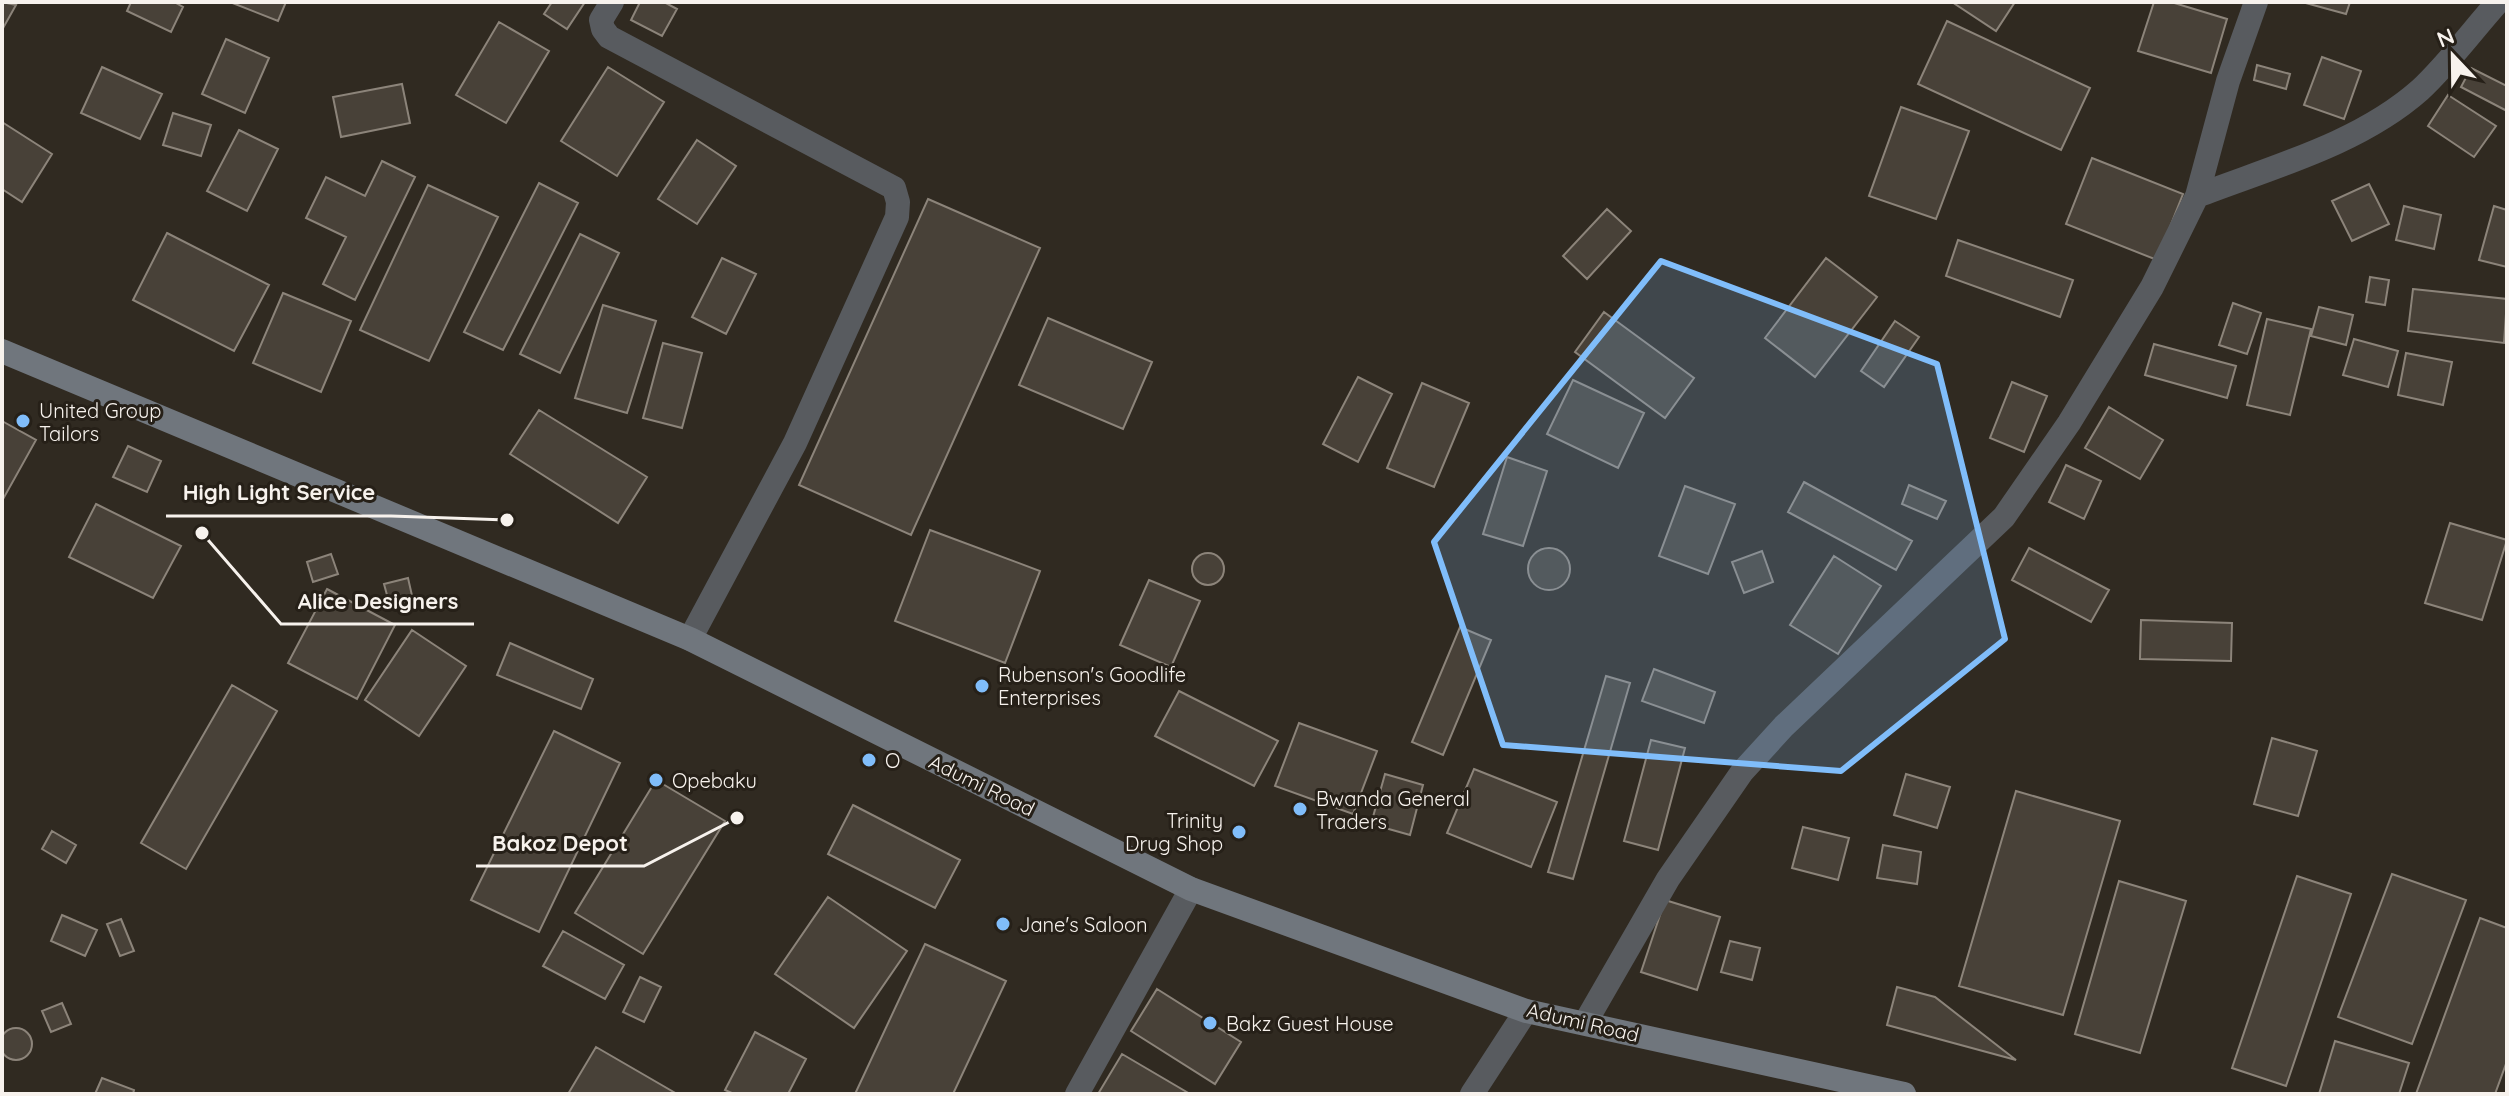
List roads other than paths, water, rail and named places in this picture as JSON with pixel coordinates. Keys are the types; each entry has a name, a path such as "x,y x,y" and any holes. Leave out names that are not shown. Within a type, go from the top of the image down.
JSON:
{"main road":[{"name":"Adumi Road","path":"2,351 690,639 1191,889 1526,1011 1904,1094"}],"street":[{"path":"612,2 601,20 609,37 894,188 898,202 897,217 795,443 690,639"},
{"path":"1585,1023 1668,879 1742,772 1784,726 2004,517 2069,423 2152,287 2197,196 2228,81 2256,2"},
{"path":"2197,196 2340,141 2376,120 2419,90 2498,2"},
{"path":"1077,1094 1191,889"},
{"path":"1472,1094 1526,1011"}],"place":[{"name":"United Group Tailors","path":"23,421"},
{"name":"High Light Service","path":"507,520"},
{"name":"Alice Designers","path":"202,533"},
{"name":"Rubenson's Goodlife Enterprises","path":"982,686"},
{"name":"O","path":"869,760"},
{"name":"Opebaku","path":"656,780"},
{"name":"Bwanda General Traders","path":"1300,809"},
{"name":"Bakoz Depot","path":"737,818"},
{"name":"Trinity Drug Shop","path":"1239,832"},
{"name":"Jane's Saloon","path":"1003,924"},
{"name":"Bakz Guest House","path":"1210,1023"}]}
